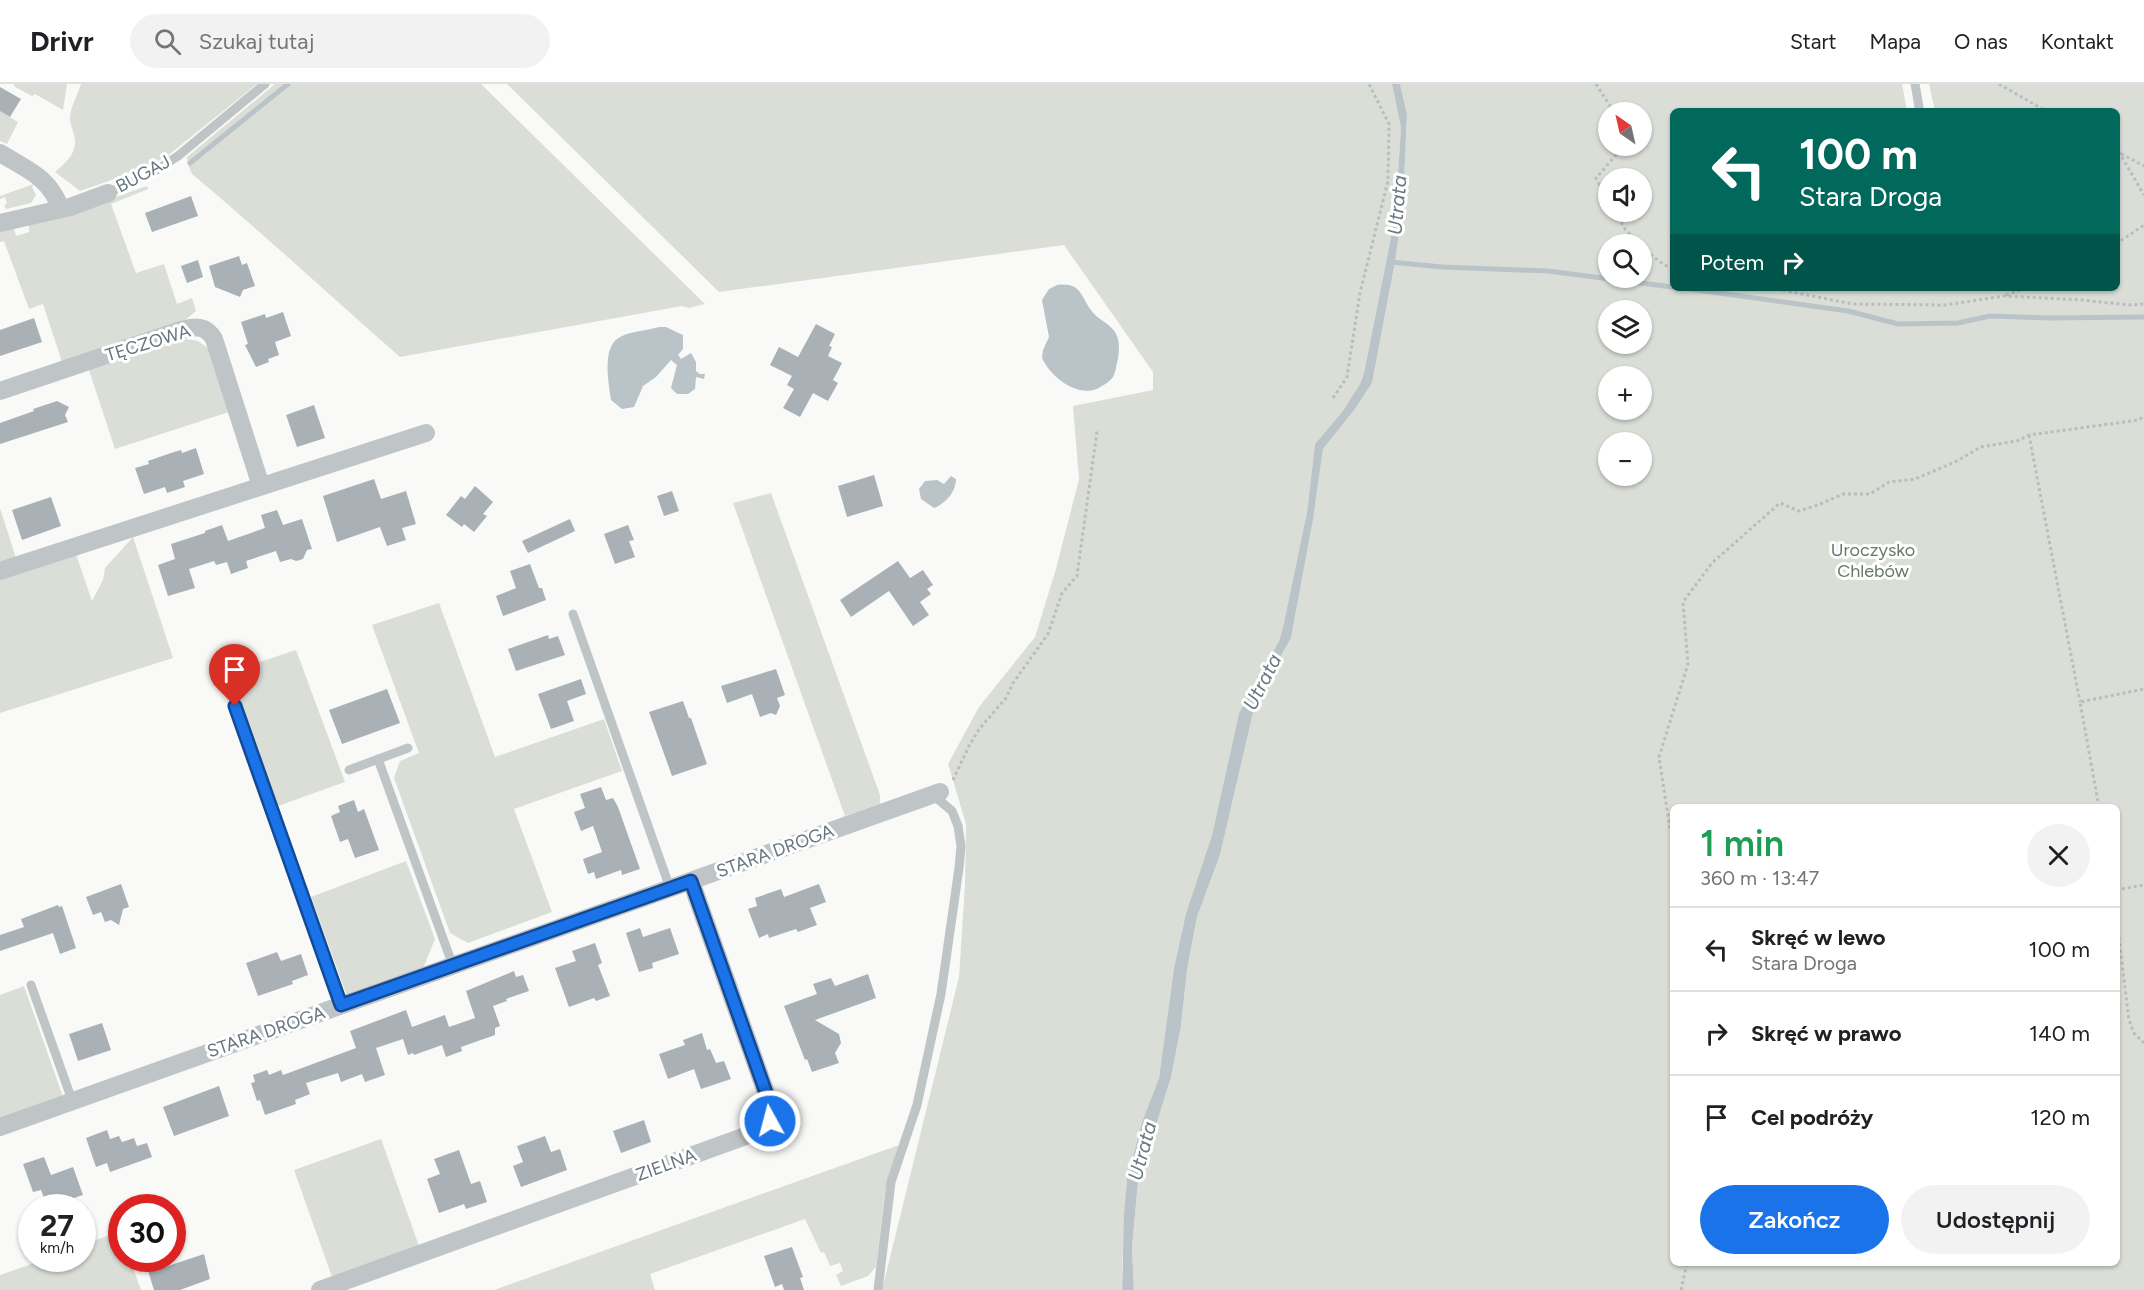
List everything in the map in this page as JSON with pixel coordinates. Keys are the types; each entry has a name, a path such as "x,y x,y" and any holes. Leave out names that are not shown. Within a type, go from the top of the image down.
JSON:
{"street":[{"path":"0,153 45,181 55,193 61,209"},
{"name":"BUGAJ","path":"0,223 61,209 108,193"},
{"name":"TĘCZOWA","path":"0,391 181,330 192,327 202,328 211,333 214,339 261,486"},
{"path":"0,571 426,434"},
{"name":"STARA DROGA","path":"0,1127 670,888 938,796"},
{"name":"ZIELNA","path":"320,1290 754,1133 765,1127 772,1115 770,1104 691,881"}],"lane":[{"name":"BUGAJ","path":"108,193 152,173 178,156 265,84"},
{"path":"1915,84 1919,107"},
{"path":"573,614 670,888"},
{"path":"235,706 341,1005"},
{"path":"350,770 408,748"},
{"path":"378,759 453,966"},
{"path":"878,1290 891,1182 917,1105 941,994 959,868 960,834 954,815 938,796"},
{"path":"31,985 72,1100"}],"path":[{"path":"1333,398 1347,377 1360,293 1388,181 1389,124 1369,84"},
{"path":"1596,84 1608,102"},
{"path":"1999,84 2041,108"},
{"path":"2120,152 2144,166"},
{"path":"2120,154 2144,195"},
{"path":"1605,168 1615,156"},
{"path":"2120,241 2144,225"},
{"path":"1652,256 1670,267"},
{"path":"1789,291 1853,304 1945,305 2004,296 2018,291"},
{"path":"2004,296 2129,305 2144,304"},
{"path":"1670,829 1659,757 1688,664 1683,602 1712,563 1780,503 1799,511 1843,494 1870,494 1889,482 1915,479 1955,462 1981,447 2017,441 2029,435 2139,420 2144,416"},
{"path":"938,796 987,718 1006,698 1013,683 1048,634 1062,592 1077,576 1097,431"},
{"path":"2029,435 2098,804"},
{"path":"2080,702 2144,690"},
{"path":"2120,889 2144,885"},
{"path":"2120,947 2129,1020 2134,1033 2144,1043"},
{"path":"1681,1290 1686,1266"}],"green space":[{"path":"13,84 67,84 63,110 35,94 32,96"},
{"path":"81,84 257,84 166,157 123,176 80,191 55,172 69,159 74,150 75,140 70,117"},
{"path":"275,84 481,84 705,304 689,308 682,306 400,357 192,174 187,157"},
{"path":"507,84 1392,84 1401,128 1395,217 1364,373 1360,384 1342,412 1315,444 1307,512 1283,627 1279,641 1239,713 1212,835 1186,913 1174,968 1159,1078 1142,1122 1127,1179 1122,1290 882,1290 959,977 966,824 948,764 979,707 1035,637 1056,569 1079,479 1073,406 1153,390 1153,372 1064,245 719,292"},
{"name":"Uroczysko Chlebów","path":"1400,84 1902,84 1906,108 1670,108 1670,291 2120,291 2120,108 1934,108 1929,84 2144,84 2144,1290 1134,1290 1132,1248 1138,1182 1171,1076 1197,917 1220,855 1256,700 1291,638 1313,520 1323,449 1355,409 1372,383 1403,206 1407,114"},
{"path":"0,111 18,122 7,144 0,141"},
{"path":"34,184 32,187 36,195 31,203 6,209 5,197 0,199 0,196"},
{"path":"147,186 148,189 111,204 136,273 164,264 177,304 192,298 196,311 185,320 62,362 43,304 29,309 4,241 0,242 0,231 14,228 16,236 29,232 29,224"},
{"path":"186,339 198,341 209,349 229,412 115,449 89,370"},
{"path":"771,493 880,795 880,804 845,816 733,503"},
{"path":"0,508 16,558 0,564"},
{"path":"133,537 173,658 0,713 0,580 76,554 92,601 103,580 105,568"},
{"path":"439,603 495,757 604,719 622,771 514,809 552,912 468,943 450,933 394,778 400,761 419,753 372,625"},
{"path":"296,650 345,782 278,806 229,672"},
{"path":"406,861 435,939 422,971 347,996 311,897"},
{"path":"24,986 62,1094 61,1097 0,1121 0,995"},
{"path":"381,1139 419,1246 332,1277 294,1170"},
{"path":"899,1145 885,1192 876,1267 868,1276 841,1286 836,1275 843,1271 840,1263 830,1266 824,1252 821,1253 805,1219 650,1274 655,1290 494,1290"},
{"path":"108,1236 108,1272 135,1272 141,1290 0,1290 0,1275 18,1269 18,1272 96,1272 96,1240"}],"water":[{"name":"Utrata","path":"1392,84 1400,84 1407,114 1403,206 1372,383 1355,409 1323,449 1313,520 1291,638 1256,700 1220,855 1197,917 1171,1077 1138,1182 1132,1248 1134,1290 1122,1290 1127,1179 1142,1122 1159,1078 1174,968 1186,913 1212,835 1239,713 1279,641 1283,627 1307,512 1315,444 1342,412 1360,384 1364,373 1395,217 1401,128"},
{"path":"1057,285 1071,286 1079,291 1094,314 1112,328 1117,336 1119,350 1114,375 1094,390 1076,389 1059,380 1042,358 1049,337 1042,300 1049,289"},
{"path":"666,327 683,335 683,349 678,355 681,359 691,353 696,362 696,371 705,374 704,379 696,377 695,389 688,394 677,394 671,388 677,365 671,360 656,377 643,386 634,407 622,409 611,400 608,359 612,344 626,334"},
{"path":"951,476 956,479 956,484 942,504 934,508 921,499 919,489 925,481 937,480 944,484"}],"building":[{"path":"0,87 21,99 10,117 0,111"},
{"path":"191,196 198,216 152,232 145,213"},
{"path":"239,256 242,265 247,263 255,286 243,290 240,297 215,287 209,266"},
{"path":"198,260 203,277 187,283 181,266"},
{"path":"283,312 291,336 275,342 279,355 256,367 245,345 248,344 241,322 265,314 266,318"},
{"path":"34,318 42,342 0,356 0,330"},
{"path":"816,324 835,334 829,346 832,347 828,356 842,363 833,380 838,383 828,401 813,393 800,417 783,408 794,389 787,385 792,376 770,365 779,347 798,357"},
{"path":"57,401 69,407 65,415 68,422 0,444 0,423"},
{"path":"314,405 325,438 297,447 286,415"},
{"path":"196,448 204,474 183,481 185,487 167,493 165,487 144,494 135,468 171,453 181,450 182,453"},
{"path":"874,475 883,506 847,517 838,486"},
{"path":"374,479 381,499 406,491 416,524 402,528 406,540 387,546 380,527 337,542 323,496"},
{"path":"475,486 493,502 483,514 487,516 474,532 464,524 462,527 446,515 461,496 465,499"},
{"path":"672,491 679,511 664,516 657,496"},
{"path":"51,497 61,526 22,540 12,510"},
{"path":"277,510 283,525 302,519 312,549 307,550 303,559 280,562 276,551 246,561 248,568 231,574 227,562 216,565 214,561 189,569 195,588 168,596 158,565 175,559 171,544 222,525 228,541 265,528 261,515"},
{"path":"570,519 575,531 528,553 522,541"},
{"path":"628,525 634,540 629,541 635,557 615,564 604,534"},
{"path":"898,561 910,578 923,570 933,585 927,589 931,594 920,602 929,615 913,626 889,591 851,617 840,600"},
{"path":"530,564 546,600 503,616 496,596 516,588 510,571"},
{"path":"548,635 549,639 558,636 565,655 516,671 508,649"},
{"path":"776,669 785,695 777,698 780,706 776,715 771,713 760,717 752,694 727,703 721,686"},
{"path":"581,679 586,694 567,701 574,721 551,729 538,694"},
{"path":"387,689 400,723 342,744 329,710"},
{"path":"683,701 707,764 672,776 649,712"},
{"path":"601,787 606,800 613,798 618,807 640,869 622,875 621,870 596,879 594,872 588,874 583,859 602,852 593,826 581,831 574,812 585,808 580,794"},
{"path":"354,800 358,812 364,809 379,850 355,858 348,839 340,842 331,816 340,812 338,806"},
{"path":"121,884 129,907 123,909 119,925 111,920 105,922 101,912 93,915 86,897"},
{"path":"819,884 826,902 810,908 817,925 798,932 796,929 769,938 768,934 759,938 748,909 757,906 755,898 781,889 784,897"},
{"path":"58,905 62,906 76,948 60,954 53,933 0,951 0,935 24,927 21,919"},
{"path":"640,928 643,937 670,928 679,954 652,963 653,968 639,972 626,933"},
{"path":"595,943 602,963 598,965 610,996 596,1001 594,998 569,1007 555,968 576,961 572,951"},
{"path":"277,952 281,961 301,954 308,975 292,981 293,984 258,996 246,963"},
{"path":"514,971 516,977 523,975 529,991 493,1006 500,1026 495,1028 495,1035 461,1047 462,1051 446,1057 442,1045 408,1055 403,1039 376,1048 385,1075 365,1082 362,1074 341,1082 338,1073 306,1083 310,1094 295,1100 296,1104 265,1115 260,1100 257,1101 251,1083 255,1082 253,1075 267,1070 269,1075 281,1070 283,1075 356,1048 350,1031 406,1010 412,1027 445,1015 449,1027 475,1018 466,991"},
{"path":"868,974 876,998 815,1020 839,1034 841,1043 835,1053 839,1063 812,1072 784,1006 817,994 813,984 831,978 835,986"},
{"path":"102,1023 111,1050 78,1061 69,1034"},
{"path":"702,1033 707,1050 710,1049 716,1063 724,1061 731,1079 701,1089 694,1069 668,1079 659,1054 685,1045 683,1040"},
{"path":"219,1086 229,1116 174,1136 163,1107"},
{"path":"644,1120 651,1142 621,1153 613,1131"},
{"path":"107,1130 110,1139 119,1136 122,1142 134,1138 137,1146 147,1143 152,1157 110,1172 107,1163 96,1167 86,1138"},
{"path":"545,1136 551,1152 560,1149 567,1170 521,1187 513,1166 523,1162 517,1146"},
{"path":"459,1150 471,1184 480,1181 487,1202 466,1209 464,1204 439,1213 427,1179 440,1174 434,1159"},
{"path":"44,1157 51,1175 73,1167 83,1194 43,1194 41,1190 33,1192 23,1164"},
{"path":"792,1247 803,1277 800,1278 804,1290 784,1290 782,1284 775,1287 764,1256"},
{"path":"204,1254 210,1279 180,1290 154,1290 148,1272 186,1272 186,1260"}],"waterway":[{"path":"190,163 288,84"},
{"path":"1390,262 1442,267 1548,271 1670,287"},
{"path":"1705,291 1848,311 1898,324 1958,323 1990,316 2144,317"}],"route":[{"path":"235,706 341,1005 691,881 772,1109 770,1121"}]}
